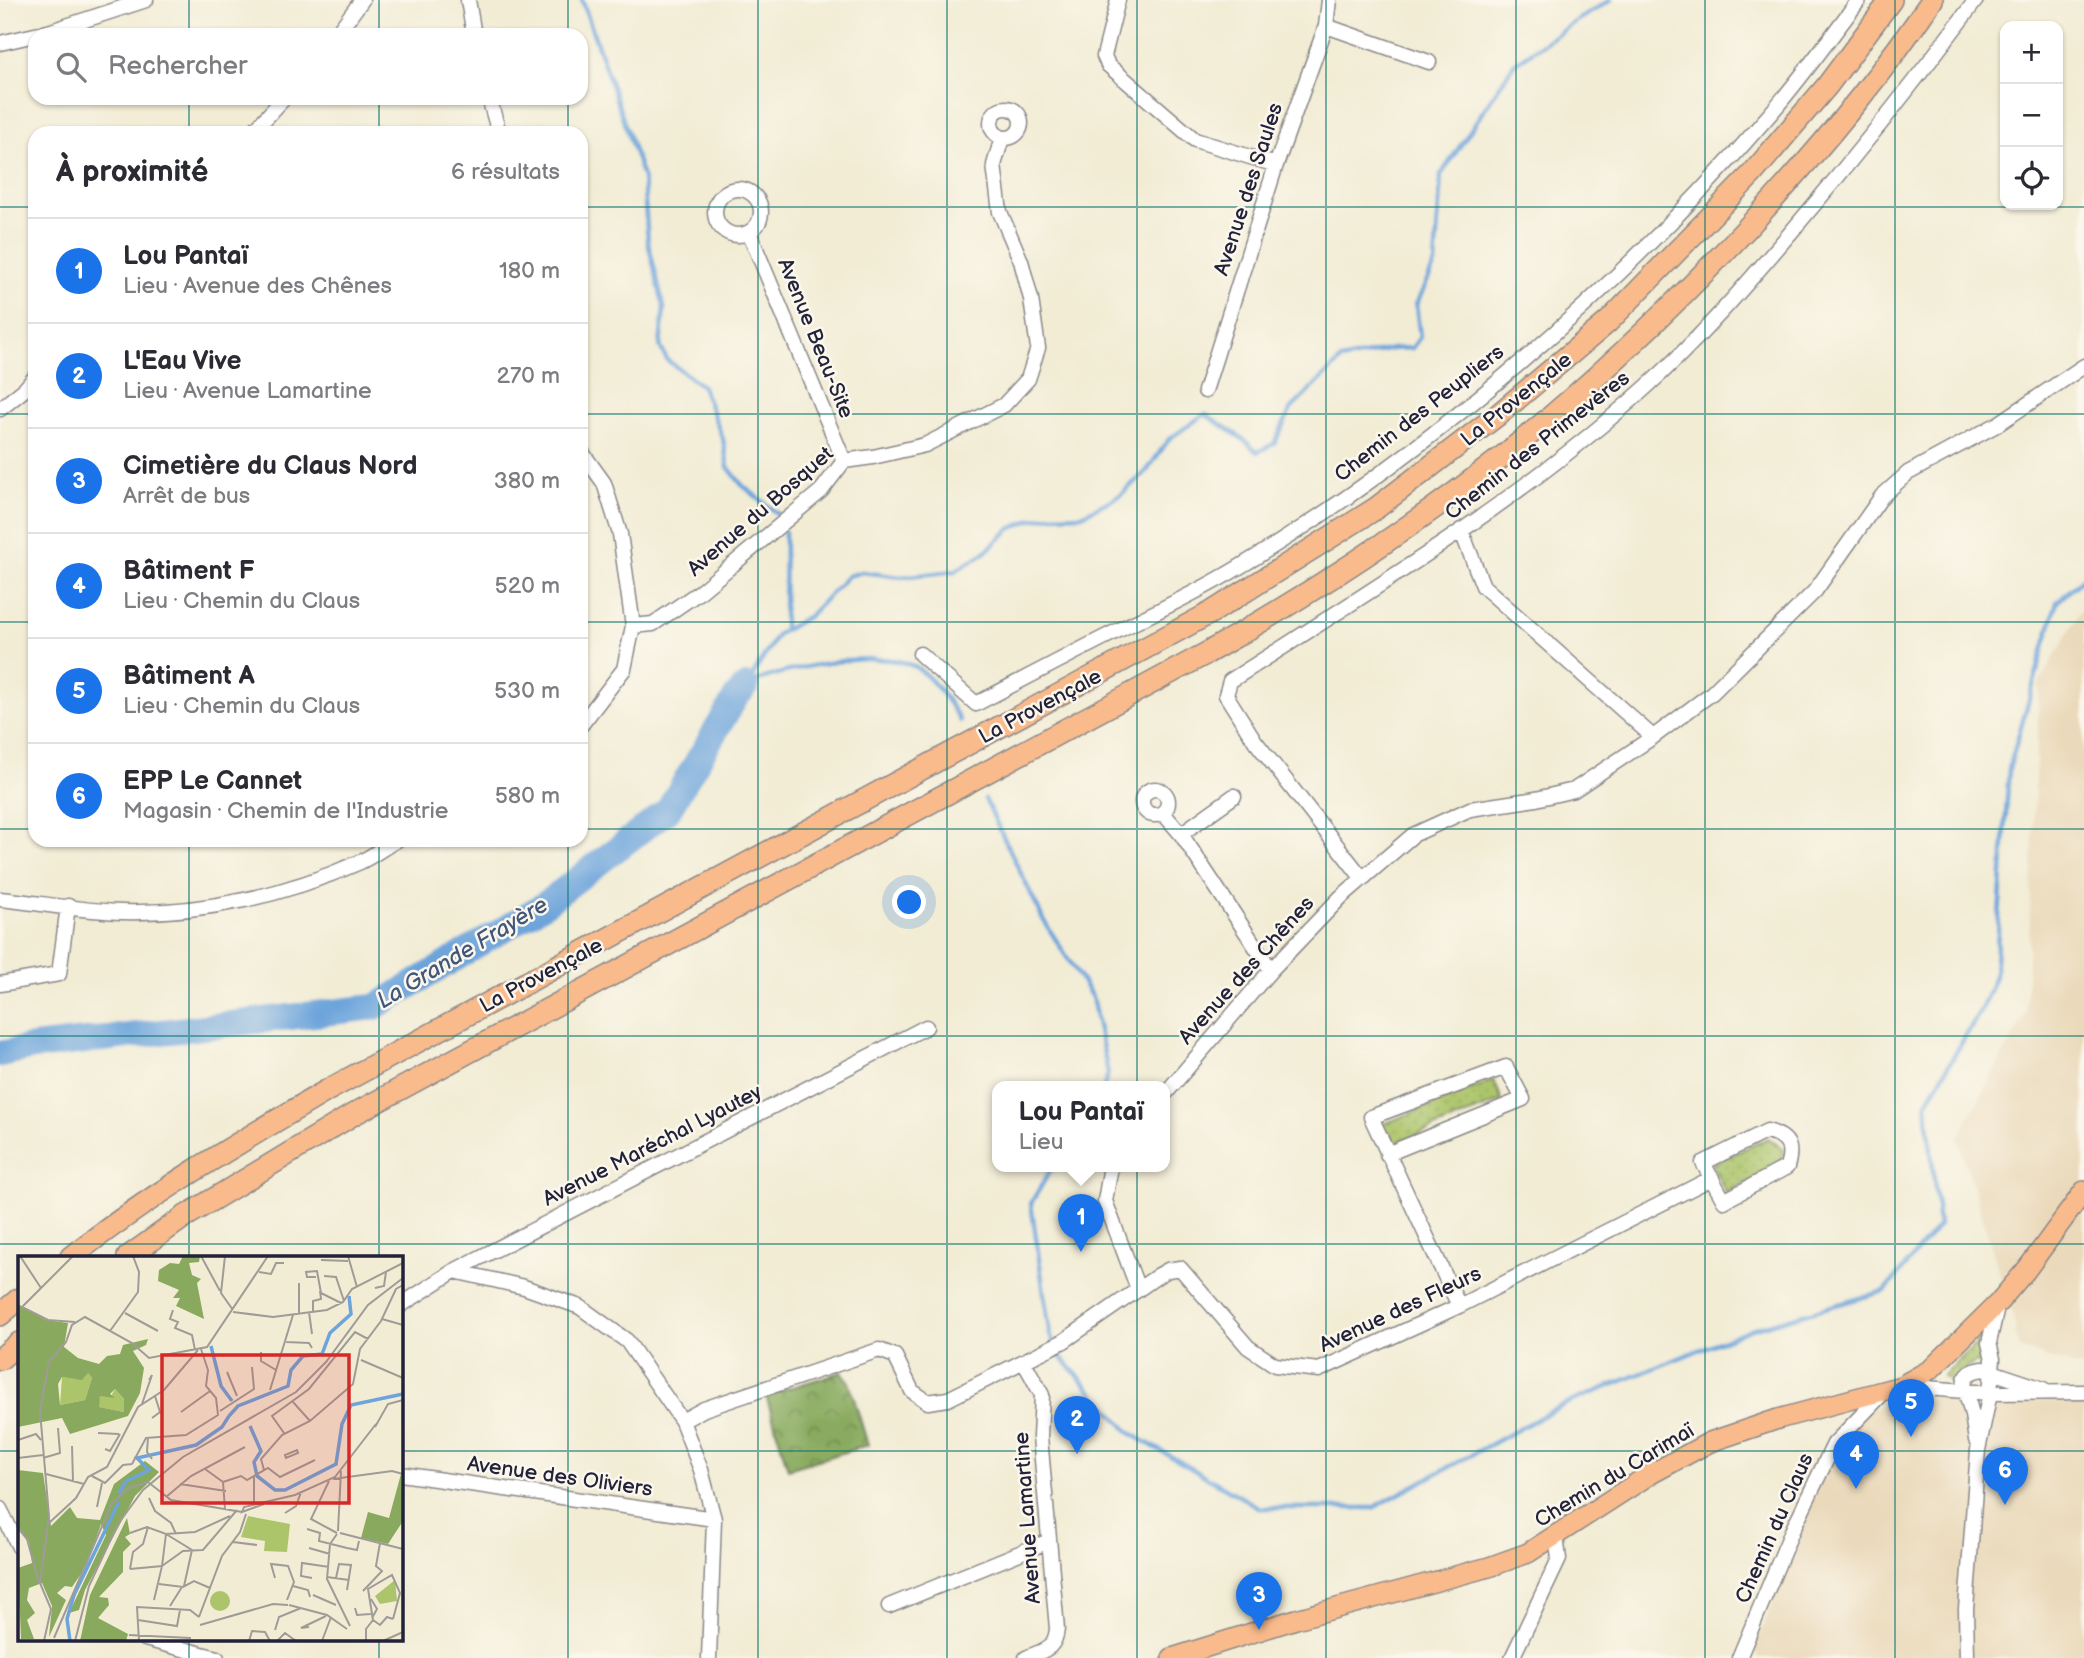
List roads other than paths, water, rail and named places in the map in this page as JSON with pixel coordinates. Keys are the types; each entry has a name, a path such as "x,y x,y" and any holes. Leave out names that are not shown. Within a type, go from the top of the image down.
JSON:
{"highway":[{"name":"La Provençale","path":"72,1256 221,1154 328,1090 1212,612 1374,509 1499,415 1608,322 1752,174 1827,86 1891,0"},
{"name":"La Provençale","path":"129,1256 205,1204 354,1114 1207,653 1285,608 1421,517 1503,456 1581,389 1644,332 1725,251 1782,190 1853,106 1932,0"},
{"path":"0,1315 18,1299"},
{"path":"0,1359 18,1344"}],"main road":[{"name":"Chemin du Carimaï","path":"1172,1658 1296,1619 1489,1567 1528,1553 1649,1475 1710,1442 1778,1419 1893,1388 1931,1369 1998,1303 2027,1269 2084,1191"}],"street":[{"path":"60,28 146,0"},
{"path":"341,28 362,0"},
{"path":"1118,0 1104,56 1108,65 1195,140 1276,165"},
{"name":"Avenue des Saules","path":"1205,391 1276,165 1326,26 1329,0"},
{"name":"Chemin des Peupliers","path":"920,654 976,704 1232,572 1316,518 1458,414 1545,341 1609,281 1700,192 1757,130 1859,0"},
{"name":"Chemin des Primevères","path":"1363,878 1255,741 1226,695 1230,681 1461,530 1571,450 1627,404 1731,302 1923,71 1976,0"},
{"path":"470,1 473,28"},
{"path":"1326,26 1429,62"},
{"path":"0,43 28,37"},
{"path":"258,126 278,105"},
{"path":"491,105 497,126"},
{"name":"Avenue du Bosquet","path":"633,626 653,624 701,590 821,491 844,461 925,445 1004,405 1028,379 1038,348 1031,299 1020,261 1000,212 995,165 1002,138"},
{"name":"Avenue Beau-Site","path":"750,232 844,461"},
{"name":"Avenue des Chênes","path":"1170,1088 1271,970 1341,897 1413,835 1470,808 1536,799 1574,790 1653,737 1712,693 1815,590 1882,496 1908,473 1998,424 2084,366"},
{"path":"0,409 28,385"},
{"path":"588,461 604,483 620,534 633,626 624,669 588,715"},
{"path":"1461,530 1483,586 1653,737"},
{"path":"1181,834 1234,796"},
{"path":"1163,813 1181,834 1271,970"},
{"path":"0,899 119,912 164,912 271,894 362,861 385,847"},
{"path":"0,984 59,974 68,906"},
{"name":"Avenue Maréchal Lyautey","path":"402,1304 454,1271 926,1027"},
{"path":"1387,1154 1523,1099 1506,1067 1371,1117 1387,1154 1459,1306"},
{"path":"1767,1131 1780,1134 1788,1143 1790,1156 1787,1167 1724,1201 1712,1178 1703,1163 1767,1131"},
{"path":"1110,1172 1105,1201 1138,1289"},
{"name":"Avenue des Fleurs","path":"682,1421 704,1409 879,1350 895,1356 912,1391 929,1402 948,1399 1064,1341 1168,1270 1180,1268 1248,1347 1275,1365 1319,1370 1459,1306 1712,1178"},
{"path":"454,1271 524,1287 580,1307 627,1341 682,1421 701,1470 714,1519 709,1658"},
{"path":"1967,1658 1966,1609 1978,1450 1990,1394 1992,1372 1989,1343 1998,1303"},
{"name":"Avenue Lamartine","path":"1024,1362 1042,1395 1041,1437 1057,1629 1056,1641 1049,1648 1026,1658"},
{"path":"1931,1369 1941,1382 1964,1391"},
{"path":"1978,1450 1970,1407 1964,1391 1966,1377 1972,1371 1983,1369 2054,1393"},
{"path":"1893,1388 1990,1394 2084,1392"},
{"name":"Chemin du Claus","path":"1740,1658 1792,1531 1834,1444 1893,1388"},
{"name":"Avenue des Oliviers","path":"402,1474 714,1519"},
{"path":"0,1509 18,1544"},
{"path":"1512,1658 1559,1559 1556,1537"},
{"path":"889,1606 1049,1541"},
{"path":"149,1640 217,1658"}],"waterway":[{"path":"582,0 643,177 648,242 664,308 660,346 667,360 702,386 723,439 728,467 742,485 778,514"},
{"path":"746,686 778,634 809,616 848,576 862,572 901,577 955,571 984,553 1010,529 1031,520 1051,516 1082,515 1119,496 1146,472 1169,439 1205,414 1243,439 1257,452 1274,444 1291,409 1341,360 1392,349 1412,348 1420,337 1416,305 1435,264 1441,175 1514,64 1611,0"},
{"path":"784,629 785,532"},
{"path":"1049,1172 1031,1203 1050,1335 1060,1356 1130,1433 1260,1508 1373,1508 1563,1405 1751,1329 1885,1291 1939,1225 1926,1104 1983,1006 1995,976 2009,769 2057,602 2084,578"},
{"path":"746,685 783,672 833,662 883,660 904,663 920,670 932,681 960,721"},
{"name":"La Grande Frayère","path":"0,1054 34,1047 375,1007 545,904 668,810 736,697 746,686"},
{"path":"985,799 1044,921 1092,997 1108,1073 1106,1081"}],"place":[{"name":"Lou Pantaï","path":"1081,1252"},
{"name":"Bâtiment A","path":"1911,1437"},
{"name":"L'Eau Vive","path":"1077,1454"},
{"name":"Bâtiment F","path":"1856,1489"},
{"name":"EPP Le Cannet","path":"2005,1505"},
{"name":"Cimetière du Claus Nord","path":"1259,1630"}]}
